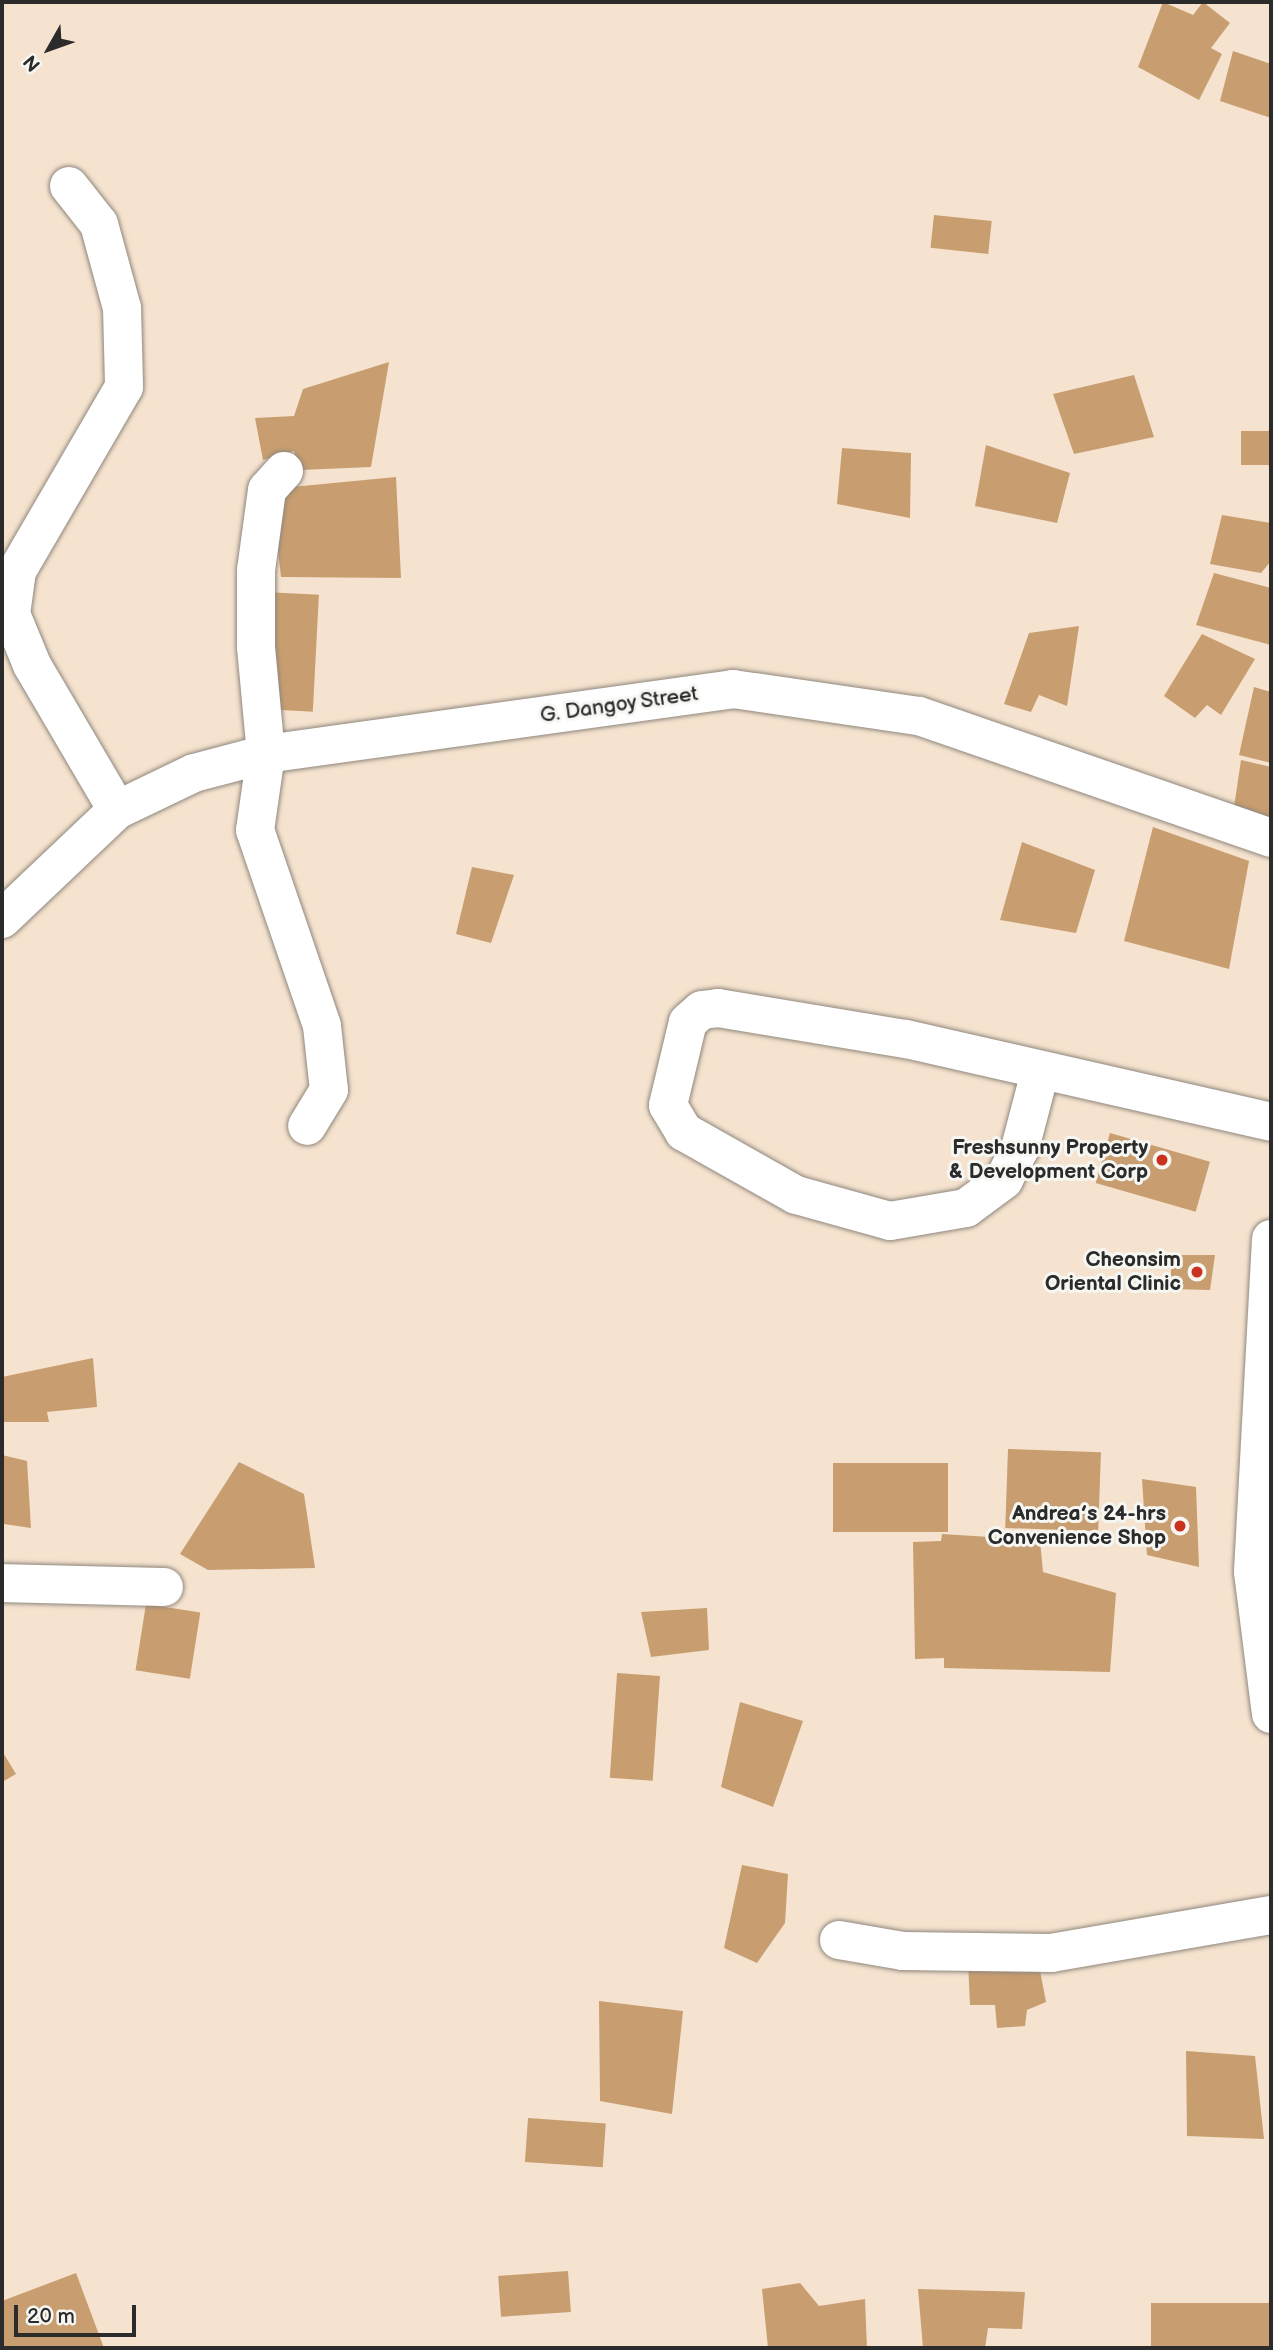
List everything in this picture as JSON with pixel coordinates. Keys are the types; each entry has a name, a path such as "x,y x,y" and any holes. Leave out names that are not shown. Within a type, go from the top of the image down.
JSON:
{"street":[{"path":"69,186 99,224 119,296 124,387 17,571 11,614 32,665 117,810"},
{"path":"285,471 267,490 256,570 256,647 266,754 255,830 322,1026 329,1090 307,1126"},
{"name":"G. Dangoy Street","path":"2,919 117,810 194,772 266,754 733,689 919,716 1271,838"},
{"path":"1040,1072 1020,1148 1004,1180 965,1208 890,1221 796,1195 684,1132 668,1105 688,1022 702,1010 718,1008 906,1040 1271,1122"},
{"path":"1271,1240 1262,1572 1271,1714"},
{"path":"2,1583 164,1587"},
{"path":"839,1940 903,1951 1051,1953 1271,1916"}],"building":[{"path":"1163,2 1193,15 1203,2 1230,23 1211,48 1222,54 1199,100 1138,67"},
{"path":"1233,51 1271,64 1271,118 1220,101"},
{"path":"934,215 992,221 988,254 931,248"},
{"path":"389,362 371,467 300,470 294,451 263,460 255,418 294,416 303,389"},
{"path":"1134,375 1154,437 1074,454 1053,394"},
{"path":"1241,431 1271,431 1271,465 1241,465"},
{"path":"986,445 1070,473 1057,523 975,506"},
{"path":"842,448 911,453 910,518 837,504"},
{"path":"396,477 401,578 281,577 271,489"},
{"path":"1222,515 1271,523 1271,561 1261,573 1210,564"},
{"path":"1214,573 1271,588 1271,645 1196,625"},
{"path":"265,592 319,595 313,712 259,709"},
{"path":"1079,626 1067,706 1039,695 1031,712 1004,704 1029,633"},
{"path":"1202,634 1255,659 1221,715 1207,705 1195,718 1164,696"},
{"path":"1254,687 1271,692 1271,763 1239,755"},
{"path":"1241,760 1271,767 1271,823 1233,814"},
{"path":"1153,827 1249,861 1229,969 1124,941"},
{"path":"1022,842 1095,870 1076,933 1000,920"},
{"path":"472,867 514,875 491,943 456,934"},
{"path":"1110,1133 1210,1162 1196,1212 1096,1183"},
{"path":"1172,1255 1215,1255 1210,1290 1170,1289"},
{"path":"93,1358 97,1407 47,1412 49,1422 2,1422 2,1377"},
{"path":"1008,1449 1101,1452 1098,1531 1005,1528"},
{"path":"2,1455 27,1461 31,1528 4,1524"},
{"path":"239,1462 304,1494 315,1568 208,1570 180,1554"},
{"path":"833,1463 948,1463 948,1532 833,1532"},
{"path":"1142,1479 1196,1487 1199,1567 1147,1555"},
{"path":"942,1534 1040,1540 1043,1572 1116,1593 1110,1672 944,1668 944,1658 915,1659 913,1542 941,1541"},
{"path":"146,1604 200,1613 190,1679 136,1670"},
{"path":"707,1608 709,1650 651,1657 641,1612"},
{"path":"617,1673 660,1676 653,1781 610,1778"},
{"path":"740,1702 803,1721 773,1807 721,1787"},
{"path":"2,1751 16,1774 2,1782"},
{"path":"742,1865 788,1874 785,1923 757,1963 724,1948"},
{"path":"1038,1960 1046,2002 1027,2010 1025,2026 997,2028 995,2005 970,2005 968,1962"},
{"path":"599,2001 683,2011 672,2114 600,2101"},
{"path":"1186,2051 1255,2056 1264,2139 1187,2136"},
{"path":"528,2118 606,2123 603,2167 525,2162"},
{"path":"568,2271 571,2312 501,2317 498,2276"},
{"path":"76,2273 104,2348 2,2348 2,2301"},
{"path":"800,2283 819,2306 865,2299 867,2348 768,2348 762,2289"},
{"path":"918,2289 1025,2292 1022,2329 988,2328 985,2348 923,2348"},
{"path":"1151,2303 1271,2303 1271,2348 1151,2348"}],"place":[{"name":"Freshsunny Property & Development Corp","path":"1162,1160"},
{"name":"Cheonsim Oriental Clinic","path":"1197,1272"},
{"name":"Andrea’s 24-hrs Convenience Shop","path":"1180,1526"}]}
